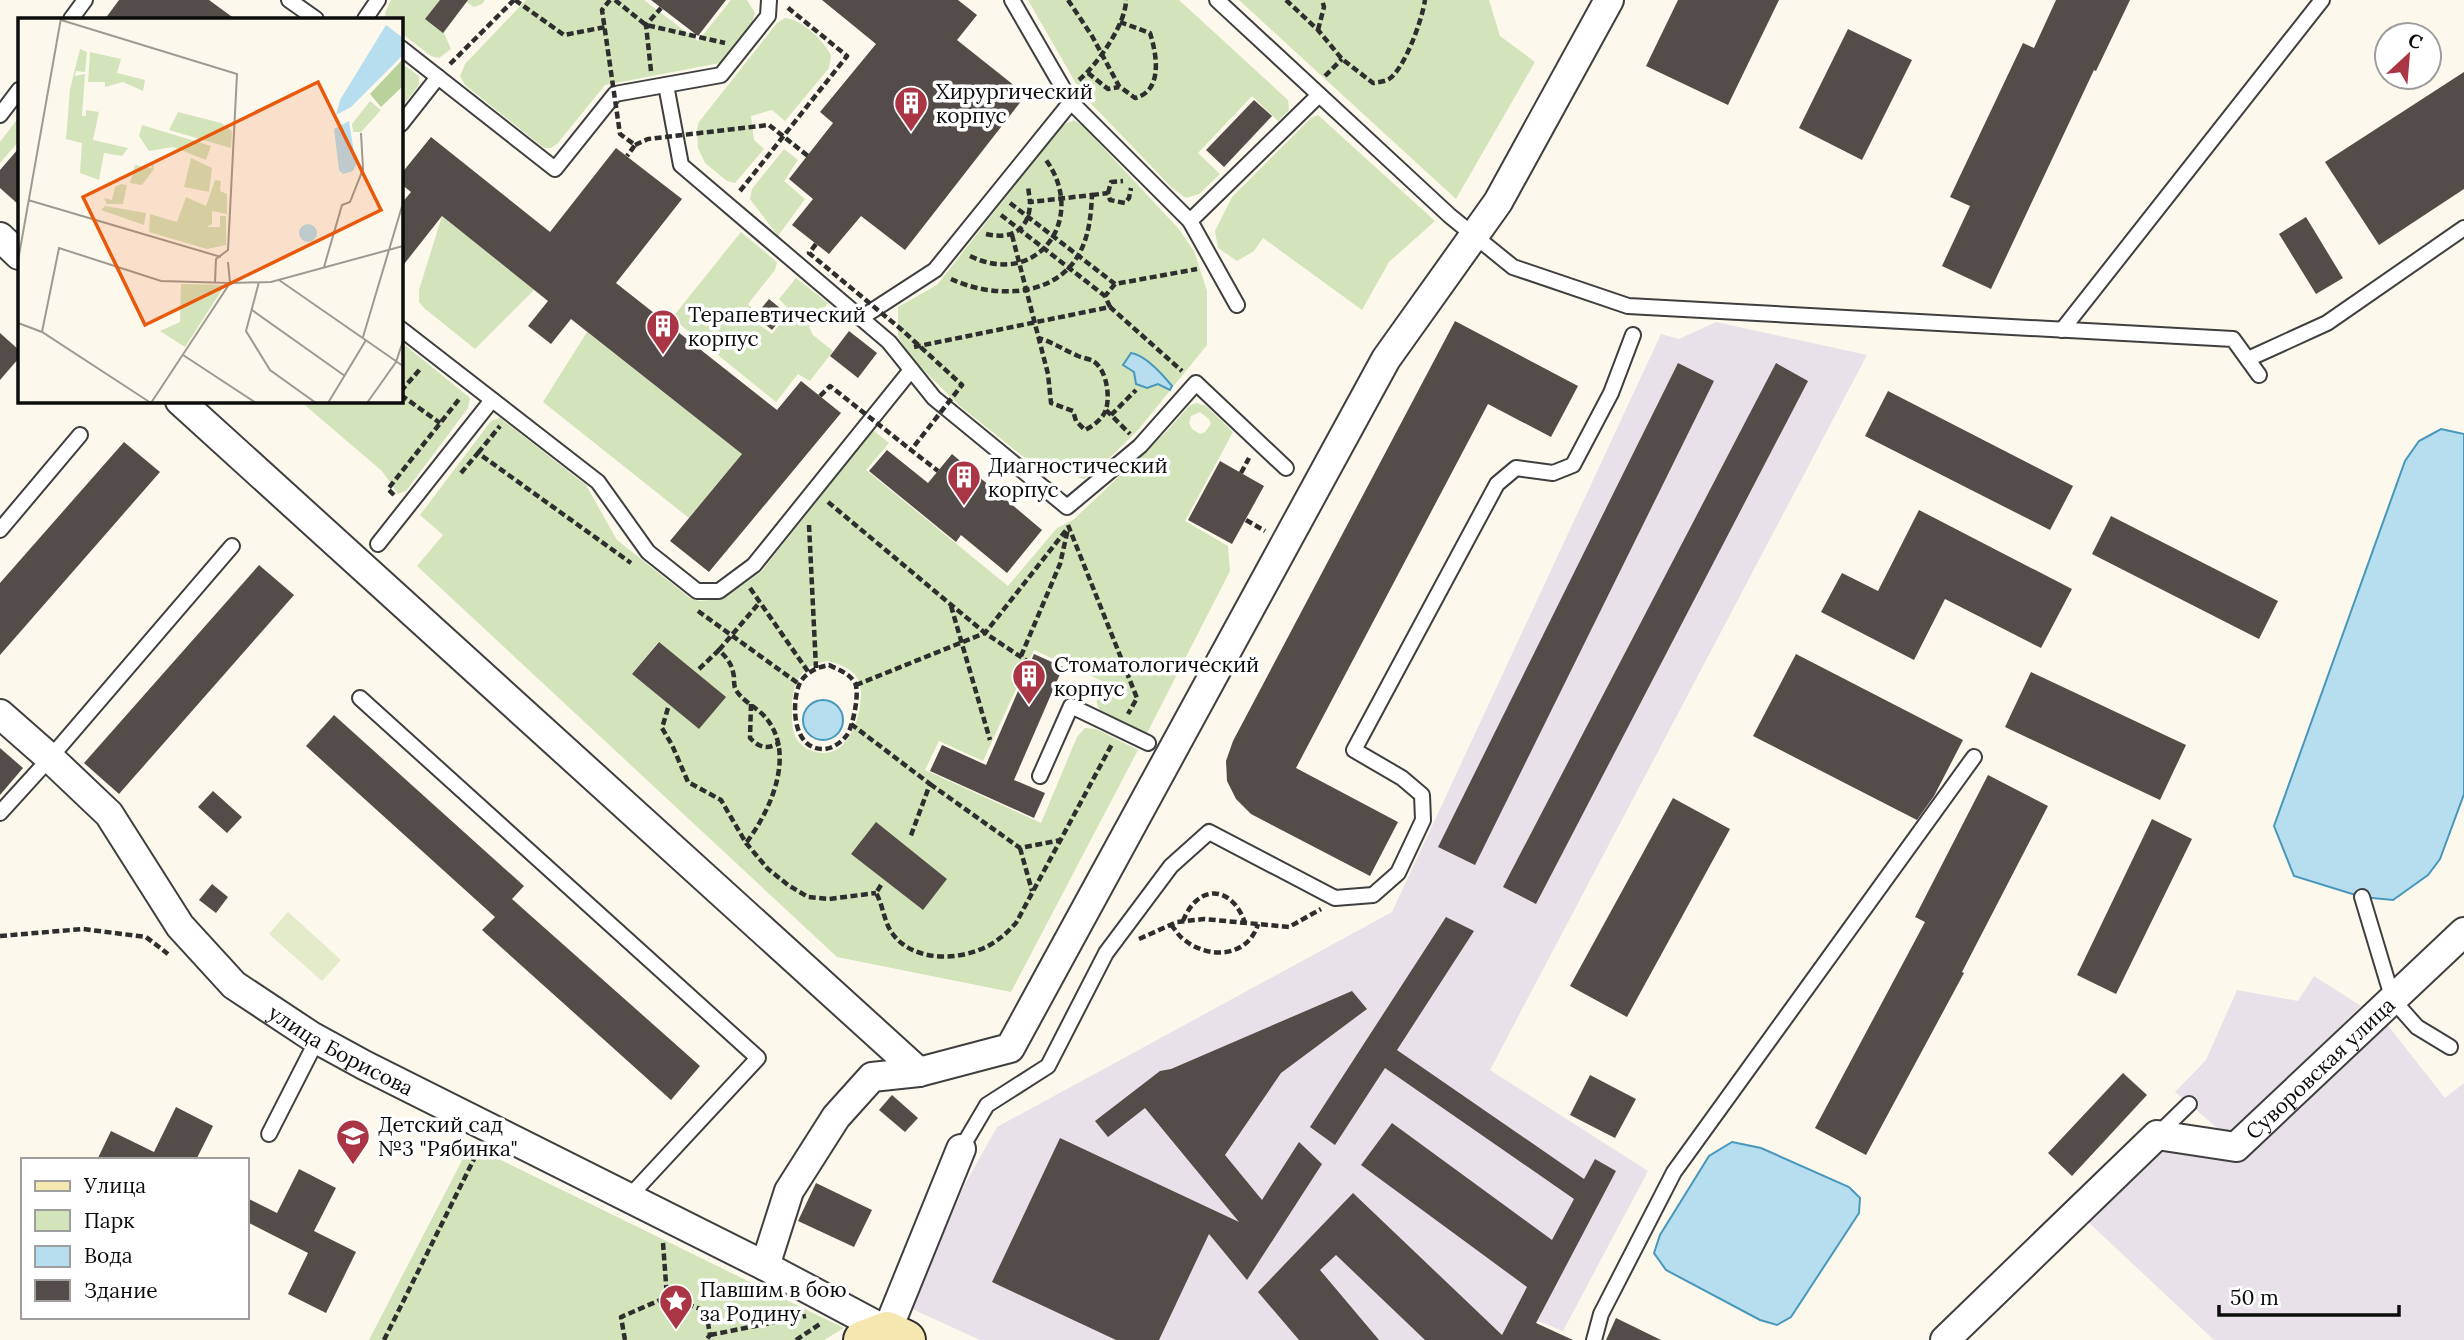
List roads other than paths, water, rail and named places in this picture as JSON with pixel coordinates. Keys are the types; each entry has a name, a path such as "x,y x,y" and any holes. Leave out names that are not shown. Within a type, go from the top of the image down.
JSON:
{"street":[{"path":"765,1266 789,1191 836,1117 872,1077 919,1072 1010,1048 1386,359 1498,202 1609,0"},
{"path":"0,237 18,254"},
{"path":"181,402 919,1072"},
{"name":"улица Борисова","path":"0,714 108,814 180,926 234,985 317,1040 765,1266 875,1330"},
{"name":"Суворовская улица","path":"2157,1135 2236,1147 2464,932"},
{"path":"1945,1340 2157,1135"},
{"path":"875,1330 961,1149"}],"lane":[{"path":"72,18 85,0"},
{"path":"289,0 315,18"},
{"path":"365,18 378,0"},
{"path":"402,49 555,169 615,94 721,75 768,16 769,0"},
{"path":"1012,0 1070,102 1190,221 1237,305"},
{"path":"1217,0 1474,237 1513,267 1628,306 2233,339 2259,375"},
{"path":"2063,330 2322,0"},
{"path":"402,123 438,77"},
{"path":"659,86 681,164 861,318 896,351 934,398 1067,507 1140,446 1196,383 1286,468"},
{"path":"0,115 18,91"},
{"path":"1190,221 1319,95"},
{"path":"861,318 935,270 1070,102"},
{"path":"2248,359 2327,323 2464,229"},
{"path":"402,330 598,482 648,552 697,591 719,591 754,565 911,370"},
{"path":"961,1149 987,1105 1048,1066 1106,953 1171,866 1209,832 1335,898 1373,895 1398,873 1423,820 1422,795 1402,778 1354,750 1497,484 1516,468 1553,472 1573,465 1611,393 1633,335"},
{"path":"378,544 492,400"},
{"path":"0,530 80,435"},
{"path":"0,813 232,546"},
{"path":"360,698 758,1058 628,1198"},
{"path":"1040,776 1071,706 1147,743"},
{"path":"1594,1340 1601,1314 1674,1172 1974,757"},
{"path":"2362,897 2393,1000 2417,1027 2450,1047"},
{"path":"269,1134 317,1040"},
{"path":"2157,1135 2189,1104"}],"water":[{"path":"1131,353 1142,357 1153,366 1172,386 1170,390 1158,384 1147,388 1136,384 1134,372 1123,365"},
{"path":"2441,429 2464,434 2464,794 2440,859 2428,875 2393,900 2362,897 2294,876 2274,826 2405,461 2419,441"},
{"path":"823,700 837,706 843,720 837,734 823,740 809,734 803,720 809,706"},
{"path":"1732,1142 1761,1148 1849,1187 1860,1198 1859,1213 1791,1317 1777,1325 1760,1320 1666,1270 1654,1253 1660,1235 1709,1156"}],"place":[{"name":"Хирургический корпус","path":"911,133"},
{"name":"Терапевтический корпус","path":"663,356"},
{"name":"Диагностический корпус","path":"964,507"},
{"name":"Стоматологический корпус","path":"1029,706"},
{"name":"Детский сад №3 \"Рябинка\"","path":"353,1166"},
{"name":"Павшим в бою за Родину","path":"676,1331"}]}
